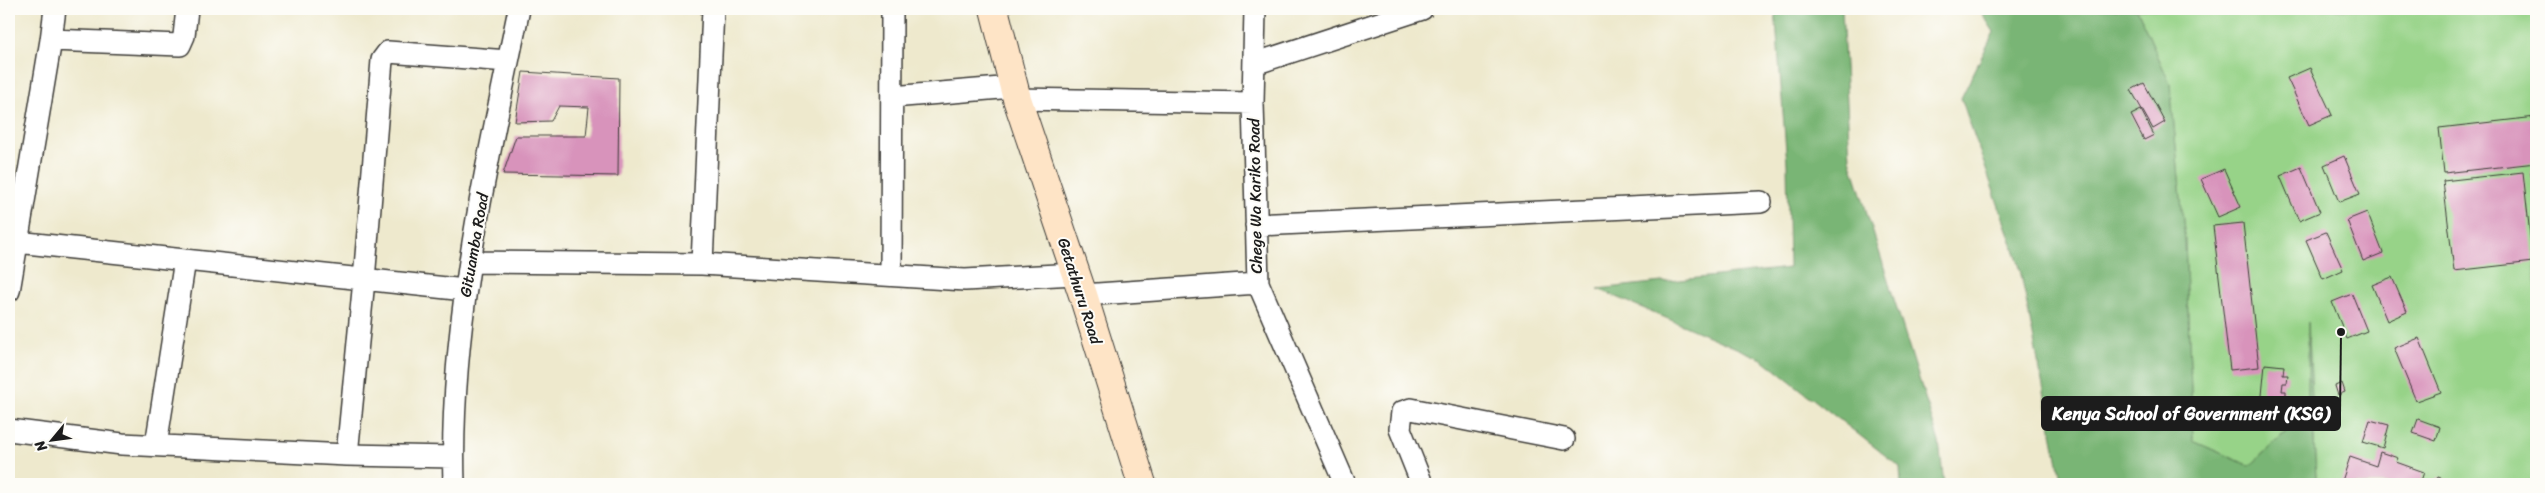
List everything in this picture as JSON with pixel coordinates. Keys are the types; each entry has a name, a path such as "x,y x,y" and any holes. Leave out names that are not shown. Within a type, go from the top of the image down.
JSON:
{"main road":[{"name":"Getathuru Road","path":"994,9 1015,93 1079,285 1142,484"}],"street":[{"path":"9,291 52,40 55,9"},
{"path":"52,40 180,45 184,36 188,9"},
{"name":"Gituamba Road","path":"454,484 453,457 457,374 465,290 519,9"},
{"path":"702,264 713,9"},
{"path":"892,9 892,275"},
{"name":"Chege Wa Kariko Road","path":"1255,9 1253,103 1258,283 1345,484"},
{"path":"1254,64 1422,9"},
{"path":"347,455 382,60 388,52 508,61"},
{"path":"892,96 1015,93 1253,103"},
{"path":"1256,225 1761,202"},
{"path":"17,242 465,290"},
{"path":"156,446 185,260"},
{"path":"470,262 702,264 1079,285 1258,283"},
{"path":"1422,484 1400,429 1402,412 1411,409 1564,439"},
{"path":"9,430 122,444 347,455 453,457"}],"green space":[{"path":"1775,9 1842,9 1850,159 1939,442 1944,484 1901,484 1900,467 1762,359 1598,289 1789,268 1787,164"},
{"path":"1979,9 2137,9 2170,84 2185,241 2193,441 2250,466 2308,411 2308,322 2316,478 2321,484 2062,484 2019,264 1961,98 1994,32"},
{"path":"2137,9 2536,9 2536,484 2321,484 2316,479 2309,336 2308,410 2250,466 2193,441 2185,241 2170,84"}],"building":[{"path":"2310,68 2332,115 2309,125 2287,78"},
{"path":"523,72 619,78 618,176 503,174 516,136 586,136 589,107 559,106 551,121 515,122"},
{"path":"2144,83 2165,122 2153,129 2131,90"},
{"path":"2141,110 2154,135 2144,140 2131,115"},
{"path":"2536,117 2536,163 2444,173 2439,128"},
{"path":"2344,156 2360,194 2339,202 2324,165"},
{"path":"2301,167 2320,212 2299,221 2280,176"},
{"path":"2224,169 2241,207 2218,217 2201,179"},
{"path":"2536,171 2536,203 2535,203 2531,172"},
{"path":"2523,172 2533,262 2454,271 2443,181"},
{"path":"2367,212 2383,253 2363,261 2347,220"},
{"path":"2243,223 2259,367 2230,370 2213,226"},
{"path":"2326,232 2343,270 2323,279 2306,240"},
{"path":"2392,277 2407,312 2387,321 2372,285"},
{"path":"2352,294 2367,331 2347,339 2332,302"},
{"path":"2419,338 2441,392 2416,401 2394,348"},
{"path":"2265,364 2284,366 2283,375 2288,375 2287,383 2283,383 2282,391 2286,391 2286,400 2281,400 2281,408 2261,406"},
{"path":"2342,383 2345,392 2338,395 2335,386"},
{"path":"2418,419 2440,427 2436,441 2413,433"},
{"path":"2370,420 2389,425 2383,448 2363,442"},
{"path":"2380,452 2398,458 2396,462 2424,472 2420,484 2341,484 2350,457 2376,466"},
{"path":"2438,477 2458,484 2435,484"}],"place":[{"name":"Kenya School of Government (KSG)","path":"2341,332"}]}
